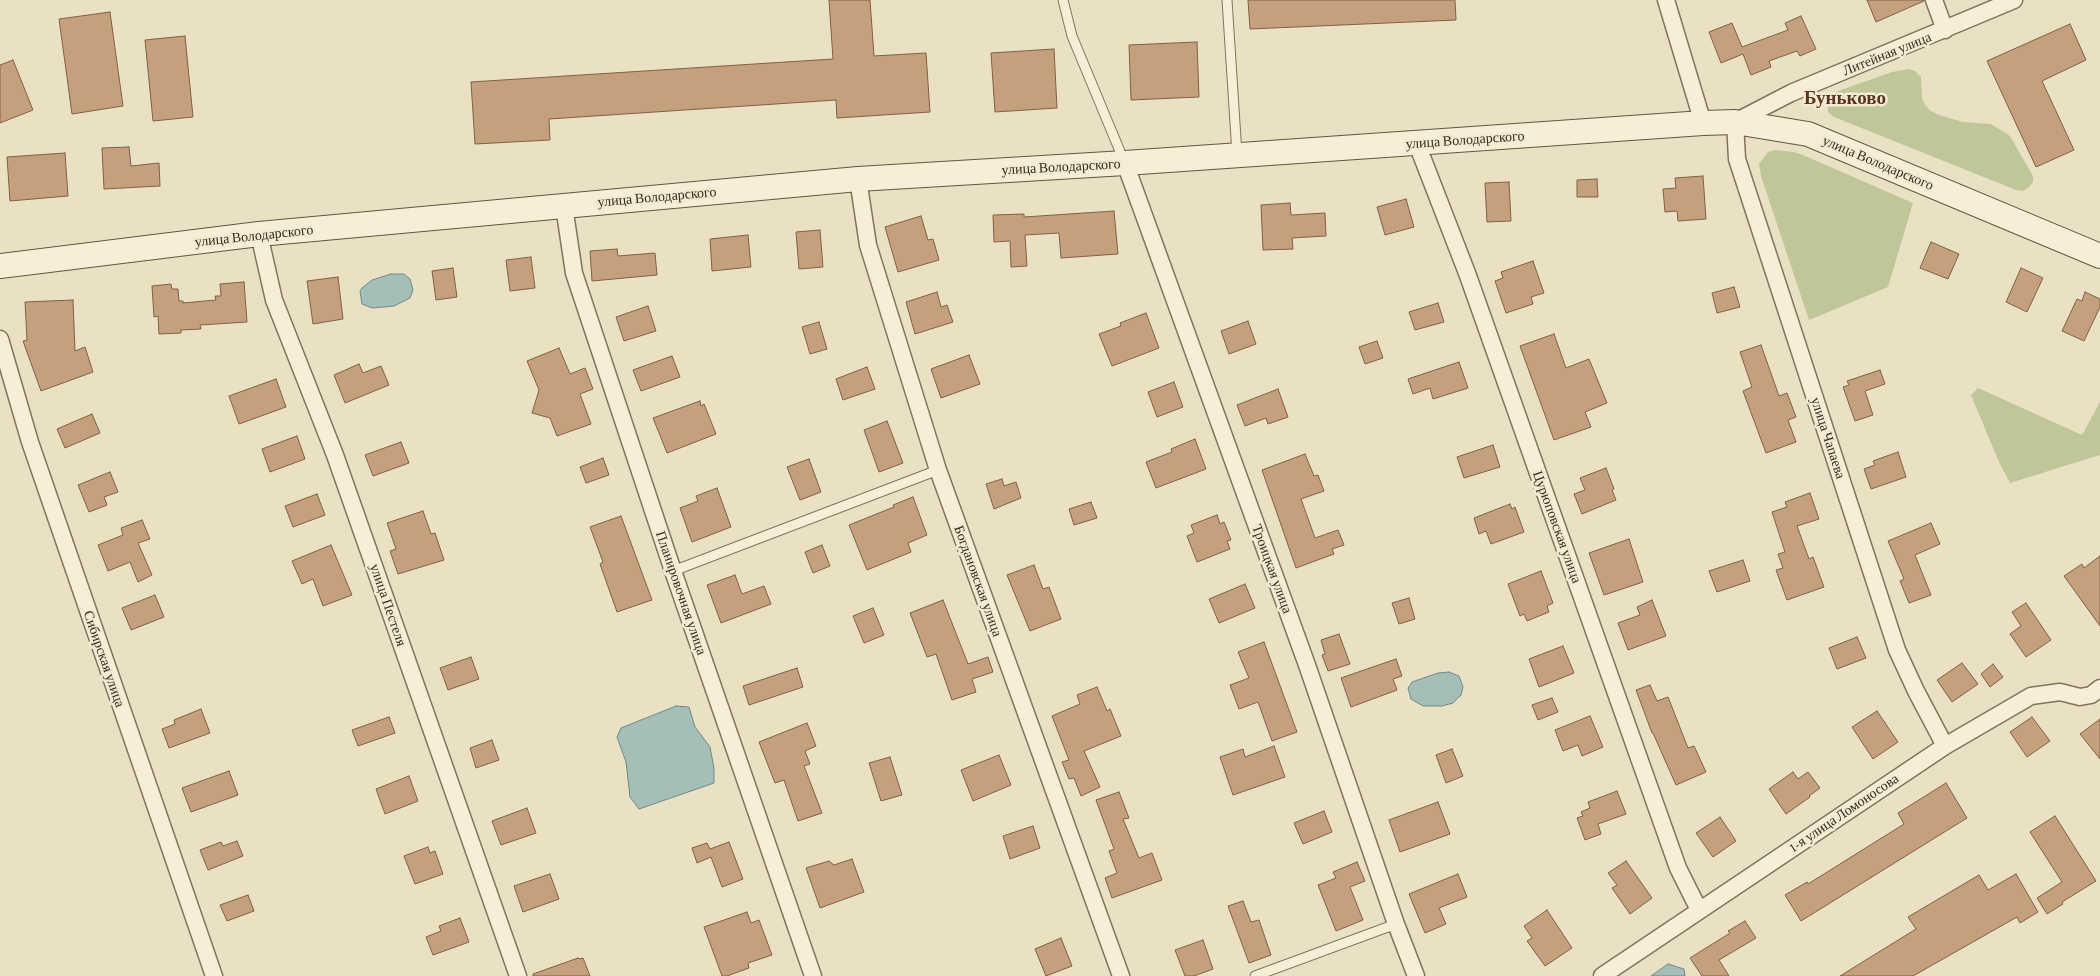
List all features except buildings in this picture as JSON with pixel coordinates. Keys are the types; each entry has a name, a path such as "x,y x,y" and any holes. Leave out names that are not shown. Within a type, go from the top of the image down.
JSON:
{"main road":[{"name":"улица Володарского","path":"0,266 259,234 858,179 1125,164 1735,122 1808,134 2100,256"}],"street":[{"path":"1666,0 1703,123"},
{"path":"1934,0 1945,30"},
{"name":"Литейная улица","path":"1735,122 1791,93 2014,0"},
{"name":"улица Чапаева","path":"1735,122 1737,160 1898,650 1916,691 1945,746"},
{"name":"Цурюповская улица","path":"1417,144 1467,273 1678,868 1698,910"},
{"name":"Троицкая улица","path":"1125,164 1307,665 1396,924 1416,976"},
{"name":"Богдановская улица","path":"858,179 868,245 938,470 1121,976"},
{"name":"Планировочная улица","path":"564,206 574,273 673,571 814,976"},
{"name":"улица Пестеля","path":"259,234 274,300 335,455 518,976"},
{"name":"Сибирская улица","path":"0,340 30,442 214,976"},
{"name":"1-я улица Ломоносова","path":"1602,976 1945,746 2030,696 2060,692 2080,697 2091,695 2100,688"}],"lane":[{"path":"1063,0 1072,36 1125,164"},
{"path":"1227,0 1237,156"},
{"path":"673,571 938,470"},
{"path":"1255,976 1396,924"}],"green space":[{"path":"1908,69 1915,71 1921,77 1922,98 1925,105 1931,111 1963,122 1991,124 2010,136 2033,176 2033,182 2029,187 2023,191 2016,190 1834,117 1828,112 1827,102 1830,94 1892,72"},
{"path":"1775,150 1803,155 1913,203 1888,287 1809,320 1761,176 1759,164 1768,152"},
{"path":"1978,388 2082,435 2100,402 2100,455 2010,483 1999,462 1971,395"}],"water":[{"path":"391,274 404,274 410,279 413,290 410,298 394,306 372,308 362,304 360,291 362,288 372,280"},
{"path":"1449,672 1459,676 1463,687 1461,695 1453,703 1442,706 1423,706 1411,699 1408,688 1412,682 1438,673"},
{"path":"676,706 689,707 695,727 710,747 714,768 714,783 639,809 630,797 626,762 617,737 621,728"},
{"path":"1668,964 1684,969 1685,976 1651,976"}],"district":[{"name":"Буньково","path":"1845,98"}]}
